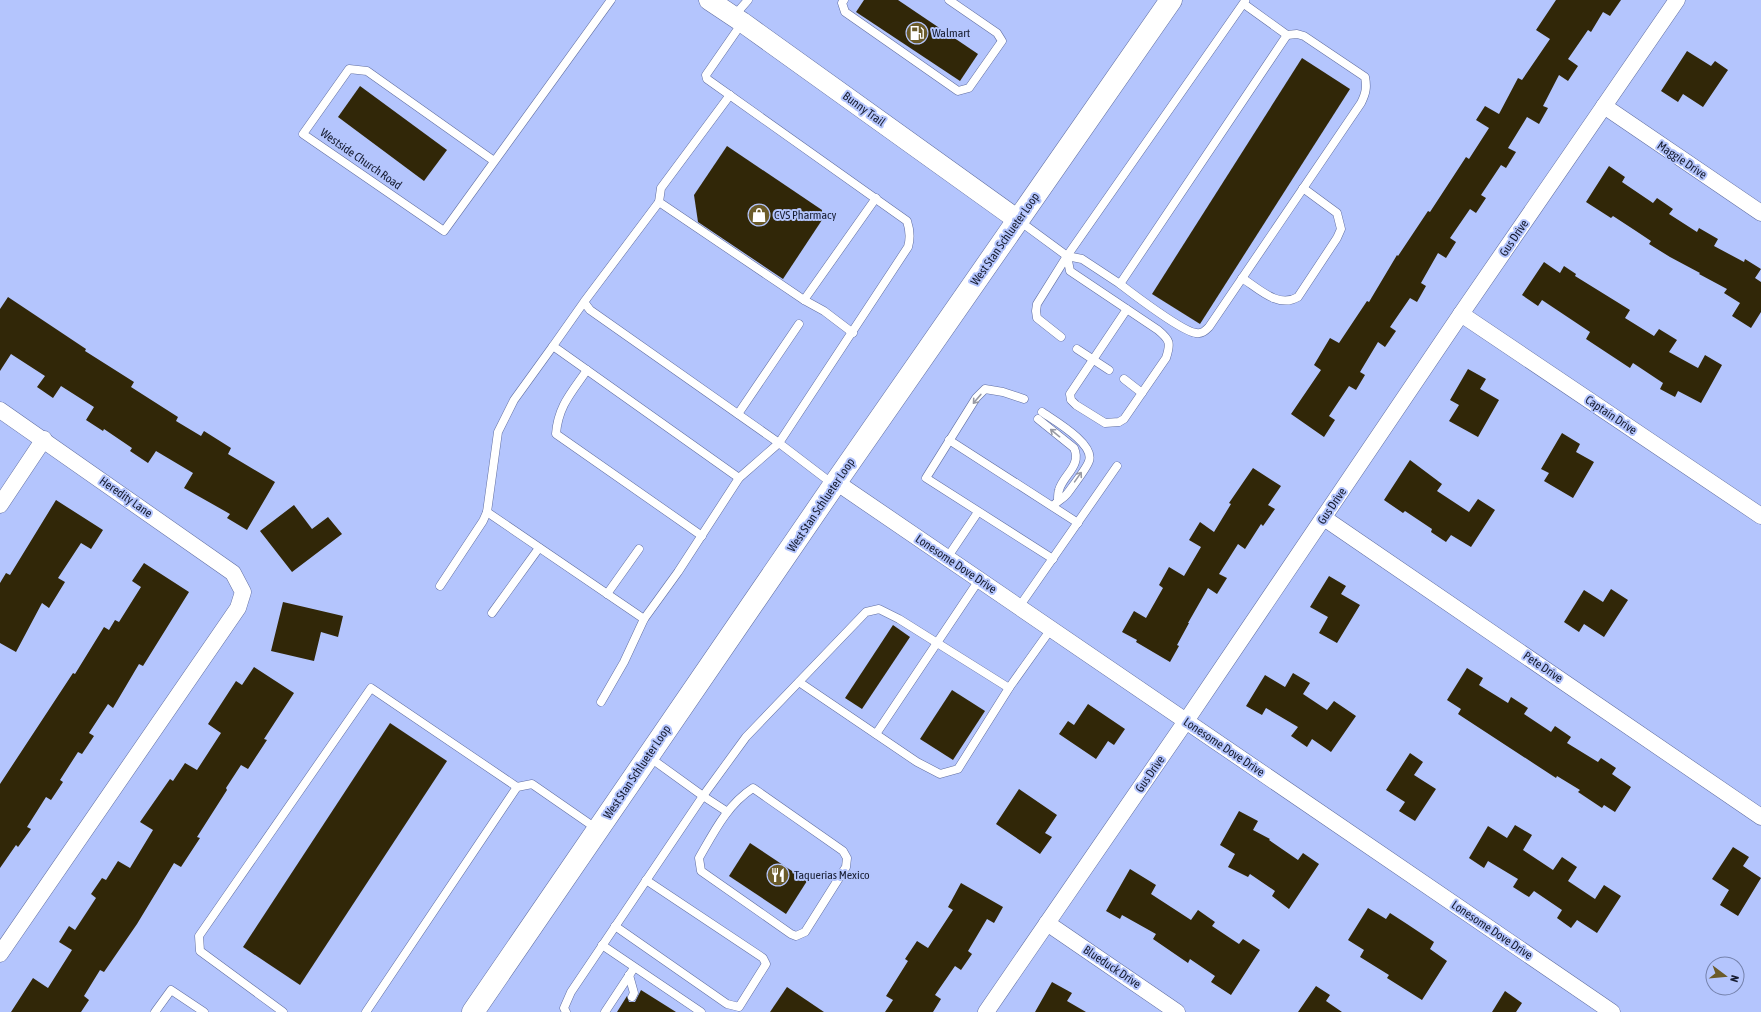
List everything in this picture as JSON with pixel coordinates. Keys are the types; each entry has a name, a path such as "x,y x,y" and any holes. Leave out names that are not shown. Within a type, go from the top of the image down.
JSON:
{"main road":[{"name":"West Stan Schlueter Loop","path":"473,1012 835,484 1171,0"}],"street":[{"name":"Bunny Trail","path":"709,0 738,19 1018,220"},
{"name":"Gus Drive","path":"986,1012 1677,0"},
{"name":"Maggie Drive","path":"1604,106 1761,214"},
{"name":"Captain Drive","path":"1462,314 1761,516"},
{"name":"Heredity Lane","path":"0,410 44,439 233,572 242,592 238,608 0,954"},
{"path":"0,504 44,439"},
{"name":"Lonesome Dove Drive","path":"835,484 947,558 1612,1012"},
{"name":"Pete Drive","path":"1324,518 1761,817"},
{"name":"Blueduck Drive","path":"1047,922 1178,1012"}],"lane":[{"name":"Westside Church Road","path":"494,161 367,71 349,69 303,134 444,231 611,0"},
{"path":"602,702 624,662 644,620 702,536 739,478 779,443 908,247 910,239 910,229 907,221 707,79 706,75 748,0"},
{"path":"844,0 842,3 845,12 958,91 969,88 1002,41 997,33 948,0"},
{"path":"1018,220 1067,256 1082,259 1183,328 1196,333 1202,333 1209,327 1361,103 1367,86 1365,77 1304,36 1297,34 1287,35 1245,2 1067,256 1037,304 1037,318 1061,337"},
{"path":"1120,284 1287,35"},
{"path":"440,586 483,521 486,512 498,432 514,400 584,302 659,202 661,188 730,95"},
{"path":"1242,278 1278,300 1292,300 1298,297 1337,238 1341,229 1338,214 1303,188"},
{"path":"804,300 876,198"},
{"path":"659,202 804,300 824,311 853,332"},
{"path":"1067,256 1070,270 1158,330 1166,336 1169,341 1170,347 1166,358 1124,419 1119,422 1105,423 1076,405 1071,400 1070,394 1127,309"},
{"path":"584,302 590,310 835,484"},
{"path":"738,414 799,324"},
{"path":"553,346 739,478"},
{"path":"1077,349 1109,370"},
{"path":"587,370 562,407 557,423 556,434 702,536"},
{"path":"1124,380 1142,392"},
{"path":"1021,402 1008,394 985,389 976,398 926,478 1053,559"},
{"path":"1040,416 1084,443 1090,453 1089,461 1065,496 1056,503 1059,489 1075,463 1076,454 1074,448 1040,416"},
{"path":"949,440 1056,503 1078,523"},
{"path":"1019,607 1118,466"},
{"path":"486,512 644,620"},
{"path":"947,558 978,512"},
{"path":"492,613 539,548"},
{"path":"607,594 639,549"},
{"path":"876,734 979,580"},
{"path":"566,1012 564,1008 571,992 702,796 746,737 866,612 879,609 899,619 1009,688"},
{"path":"798,682 916,762 940,774 958,768 1009,688 1051,629"},
{"path":"283,1012 200,951 199,936 371,688 517,787"},
{"path":"648,756 702,796 726,811"},
{"path":"366,1012 517,787 532,784 598,830"},
{"path":"753,788 843,851 847,858 846,867 805,932 796,936 791,934 701,871 699,858 726,811 741,796 753,788"},
{"path":"615,926 727,1004 739,1007 766,964 763,958 646,880"},
{"path":"602,945 632,971 701,1012"},
{"path":"632,971 634,993 632,996"},
{"path":"605,1012 632,971"},
{"path":"156,1012 171,990 204,1012"}],"building":[{"name":"Walmart","path":"864,0 898,0 978,54 960,81 856,12"},
{"path":"1556,0 1621,0 1610,16 1603,12 1591,32 1588,30 1568,59 1578,66 1568,81 1559,75 1543,106 1548,108 1539,124 1527,117 1508,148 1516,152 1506,168 1501,165 1481,195 1486,198 1476,213 1470,209 1450,238 1456,242 1446,258 1438,253 1421,283 1426,286 1417,302 1410,298 1390,327 1396,331 1385,347 1378,342 1360,372 1365,375 1356,390 1349,386 1329,416 1335,420 1324,437 1291,414 1321,370 1314,365 1330,338 1339,343 1367,301 1369,302 1397,255 1398,256 1428,211 1430,212 1466,157 1469,159 1489,128 1476,120 1485,106 1499,114 1518,78 1522,80 1550,39 1536,30"},
{"path":"1687,51 1711,66 1715,61 1728,70 1703,107 1683,94 1678,102 1661,91"},
{"path":"1302,58 1350,89 1200,324 1152,294"},
{"path":"360,86 447,150 424,181 338,117"},
{"name":"CVS Pharmacy","path":"727,146 822,210 822,220 783,279 698,222 694,195"},
{"path":"1609,166 1625,177 1622,182 1653,203 1657,198 1673,209 1669,214 1697,232 1699,228 1718,239 1714,246 1744,262 1745,259 1761,269 1755,278 1761,282 1761,312 1751,328 1732,316 1740,303 1724,293 1727,289 1670,257 1649,244 1651,241 1636,231 1613,216 1611,218 1586,202"},
{"path":"1544,262 1560,273 1564,266 1576,274 1575,276 1630,310 1625,318 1654,336 1659,329 1677,340 1669,352 1698,368 1705,355 1722,365 1701,403 1678,391 1675,397 1660,389 1663,383 1633,363 1630,368 1586,339 1590,332 1542,300 1538,306 1522,295"},
{"path":"8,297 86,349 85,351 134,382 131,387 178,417 176,421 201,436 204,431 231,448 228,454 275,482 247,530 227,518 230,514 184,488 193,473 156,451 148,463 130,451 132,448 104,429 103,431 86,420 94,407 61,386 53,398 37,387 45,376 11,354 0,371 0,309"},
{"path":"1468,369 1486,379 1480,389 1499,400 1478,437 1449,421 1459,405 1450,400"},
{"path":"1562,433 1580,444 1576,452 1594,462 1573,498 1544,481 1549,473 1541,469"},
{"path":"1410,460 1442,484 1437,491 1469,512 1478,499 1495,510 1471,547 1451,535 1446,542 1431,532 1432,529 1405,511 1403,513 1384,500"},
{"path":"1253,468 1281,486 1268,505 1275,509 1263,526 1261,524 1245,549 1238,544 1219,574 1227,578 1217,594 1208,588 1188,623 1177,645 1179,646 1170,662 1122,632 1134,611 1146,618 1163,588 1159,585 1169,567 1184,576 1201,547 1189,540 1200,522 1214,532 1231,504 1229,503"},
{"path":"56,500 103,530 91,549 81,543 58,578 65,582 49,608 42,603 16,652 0,643 0,583 6,573 10,575"},
{"path":"294,505 312,529 328,517 342,534 292,572 260,531"},
{"path":"144,563 189,592 143,666 139,664 113,708 108,704 89,733 94,736 82,754 78,752 60,780 63,782 51,800 46,797 27,827 31,829 18,847 16,845 0,868 0,784 73,673 75,674 104,627 109,630 115,620 119,622 141,587 132,581"},
{"path":"1329,576 1346,586 1341,594 1360,605 1337,643 1319,633 1328,617 1310,607"},
{"path":"1611,589 1628,600 1604,637 1584,624 1579,632 1564,622 1584,590 1603,602"},
{"path":"283,602 343,616 338,637 321,632 314,661 271,651"},
{"path":"893,625 910,637 862,709 845,698"},
{"path":"254,667 294,693 264,739 267,740 248,769 241,765 226,788 227,790 197,837 200,838 181,867 174,863 137,924 104,972 100,970 84,996 89,1000 81,1012 11,1012 33,978 48,988 72,950 59,942 69,926 75,930 96,898 91,894 102,878 106,880 118,861 130,868 153,830 140,822 170,779 173,781 185,763 197,770 221,733 208,724 236,681 242,685"},
{"path":"1467,668 1483,678 1479,685 1508,703 1511,697 1528,708 1524,714 1551,732 1555,726 1571,737 1567,743 1598,762 1601,758 1616,768 1612,774 1631,787 1615,812 1604,805 1602,808 1578,792 1580,790 1557,776 1556,778 1458,714 1461,709 1447,700"},
{"path":"1293,673 1310,683 1303,694 1327,710 1334,701 1356,716 1331,752 1312,739 1307,747 1291,736 1298,727 1266,708 1262,715 1246,706 1265,675 1285,687"},
{"path":"952,690 985,711 953,760 920,739"},
{"path":"1088,704 1125,729 1114,745 1108,741 1096,759 1059,734 1068,721 1074,725"},
{"path":"390,723 447,761 300,985 243,947"},
{"path":"1410,753 1423,762 1414,775 1436,789 1415,821 1399,811 1405,802 1386,790"},
{"path":"1019,789 1057,815 1045,833 1052,837 1040,854 996,824"},
{"path":"1239,811 1258,821 1253,830 1270,839 1269,840 1298,860 1303,853 1319,864 1289,909 1272,896 1275,891 1250,874 1248,877 1228,867 1235,854 1220,845"},
{"path":"1515,825 1532,835 1523,850 1553,870 1562,857 1577,867 1568,881 1595,899 1604,885 1621,896 1597,933 1577,920 1571,928 1557,918 1562,910 1534,891 1529,897 1513,887 1518,879 1488,861 1484,868 1469,858 1488,826 1507,838"},
{"path":"750,843 807,881 786,914 729,876"},
{"path":"1733,847 1749,857 1743,866 1761,878 1738,916 1720,905 1729,890 1712,879"},
{"path":"1130,869 1156,885 1151,894 1191,920 1198,910 1215,922 1212,926 1239,944 1243,939 1260,950 1231,995 1211,982 1215,976 1190,959 1188,963 1153,939 1156,934 1122,915 1120,919 1106,911"},
{"path":"961,883 1003,907 994,923 987,919 968,951 972,954 961,970 955,966 935,995 941,999 933,1012 885,1012 893,1000 886,996 908,961 905,959 917,941 928,948 953,910 948,907"},
{"path":"1368,908 1386,919 1390,913 1434,942 1430,949 1447,961 1422,1000 1387,978 1389,975 1360,957 1364,950 1348,940"},
{"path":"1052,982 1072,993 1067,1001 1086,1012 1035,1012"},
{"path":"1316,986 1330,995 1326,1001 1342,1012 1298,1012"},
{"path":"787,987 824,1012 770,1012"},
{"path":"641,990 676,1012 617,1012 627,996 629,1002 635,1002"},
{"path":"1505,991 1522,1003 1516,1012 1492,1012"}],"place":[{"name":"Walmart","path":"917,33"},
{"name":"CVS Pharmacy","path":"759,215"},
{"name":"Taquerias Mexico","path":"778,875"}]}
